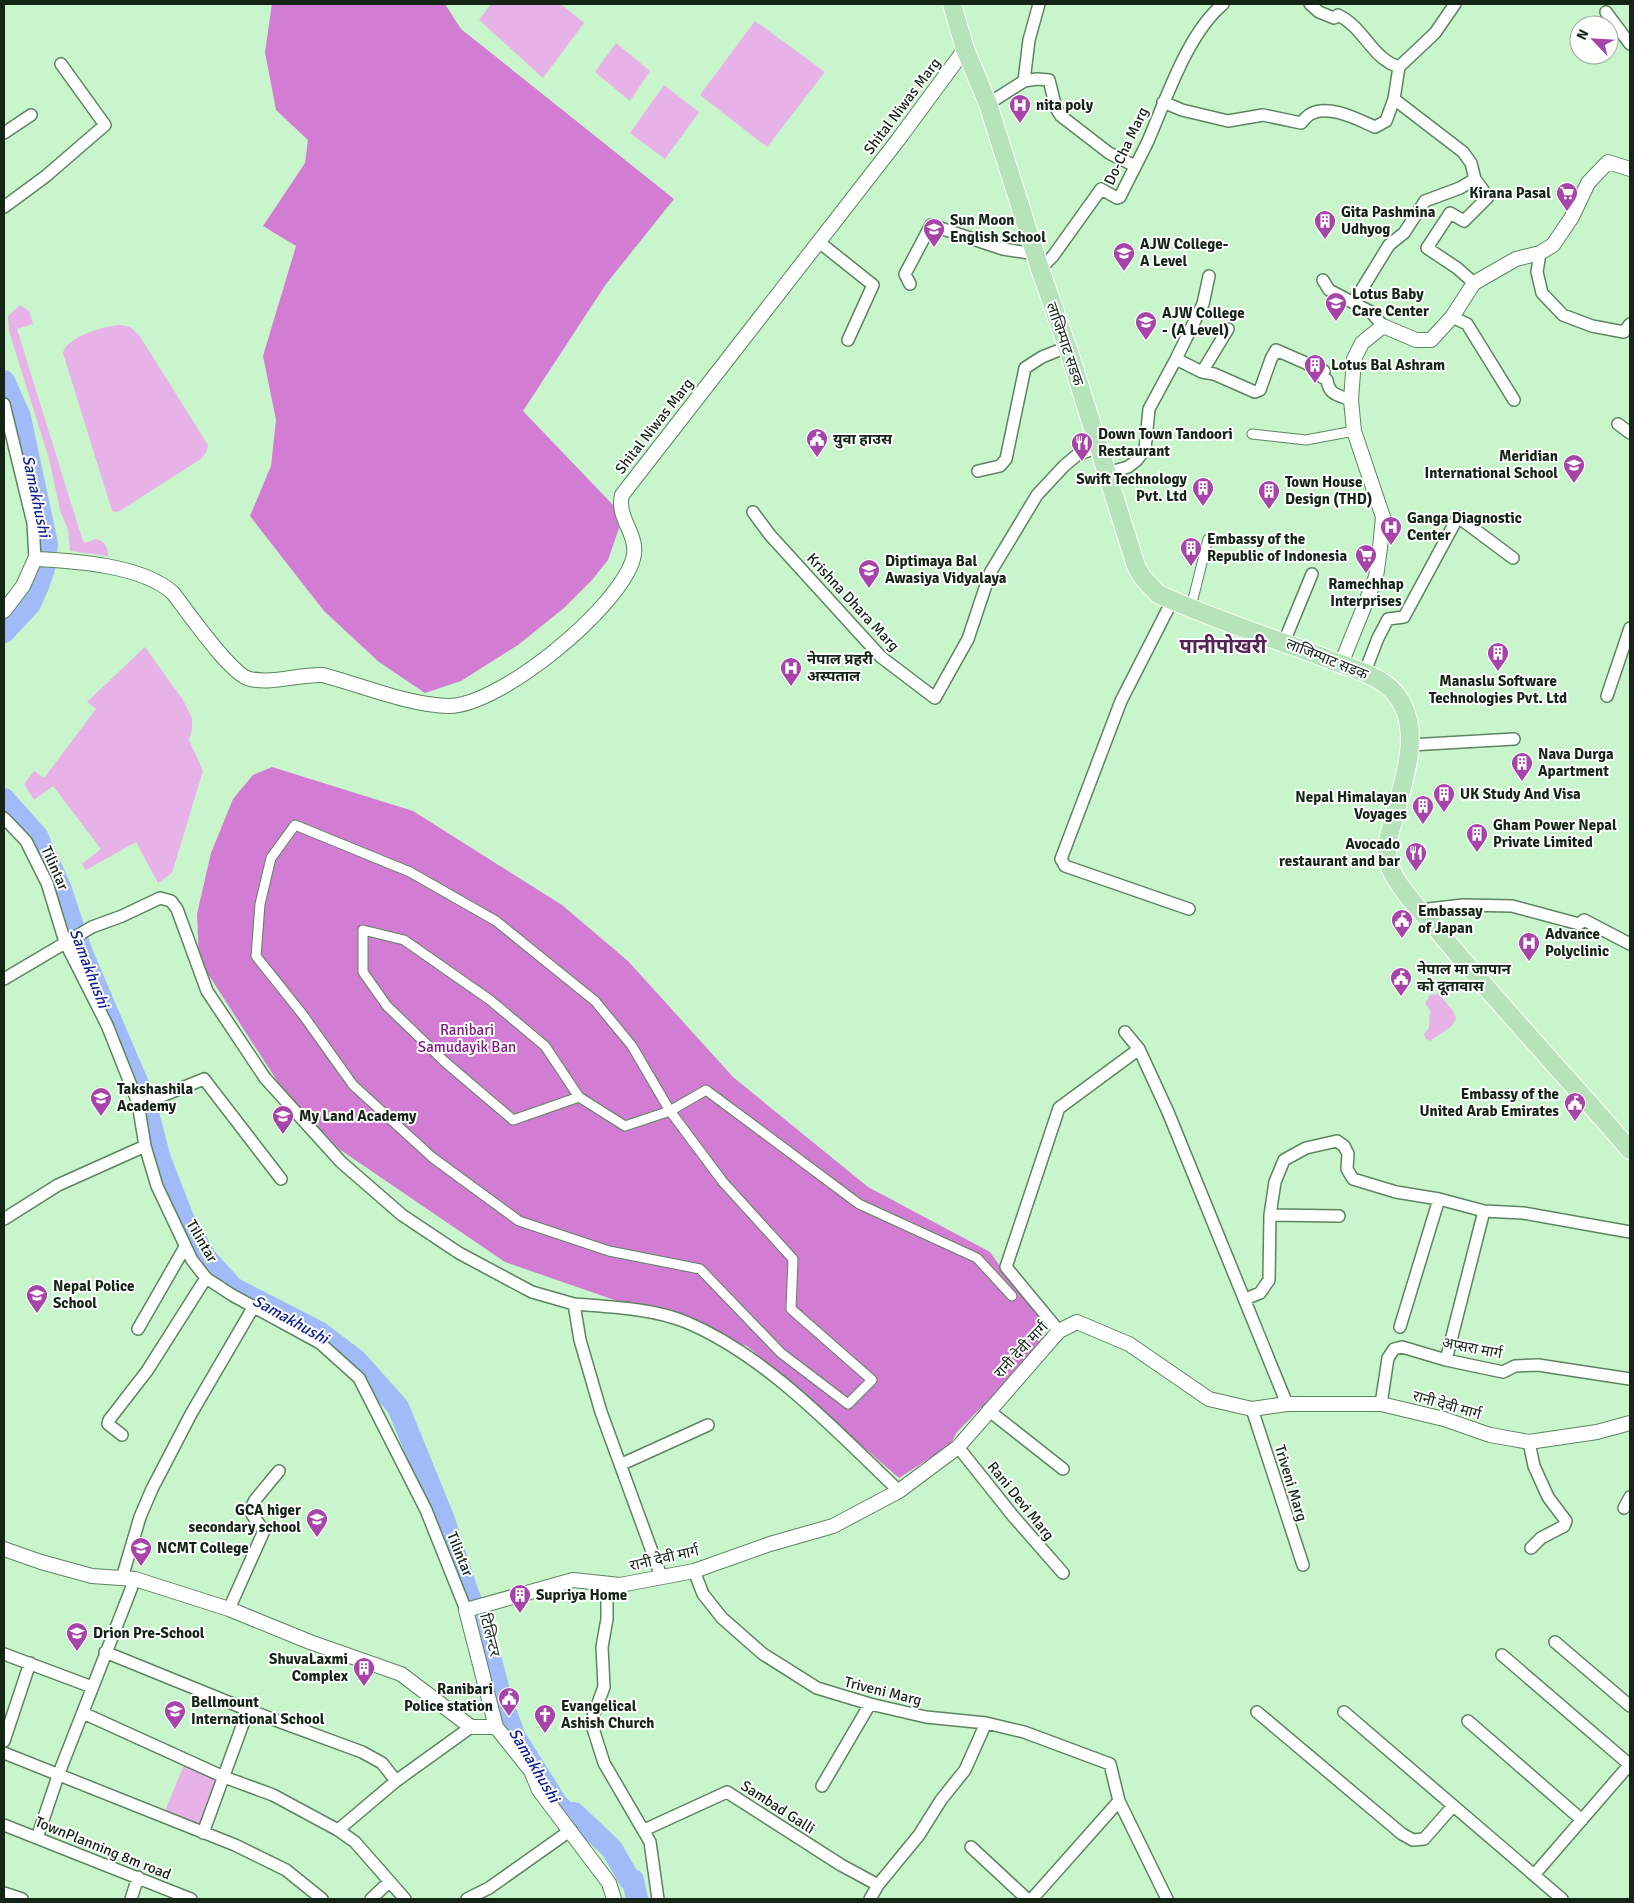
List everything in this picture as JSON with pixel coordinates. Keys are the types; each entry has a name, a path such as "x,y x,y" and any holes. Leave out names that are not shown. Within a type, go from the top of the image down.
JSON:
{"main road":[{"name":"लाजिम्पाट सडक","path":"952,4 965,48 988,104 1037,262 1067,347 1136,566 1158,594 1381,681 1399,699 1409,724 1410,745 1408,764 1386,852 1389,867 1420,910 1630,1150"}],"street":[{"path":"1024,81 1029,40 1039,4"},
{"name":"Do-Cha Marg","path":"1037,262 1053,256 1101,189 1119,198 1136,166 1163,102 1205,24 1223,4"},
{"path":"1310,4 1319,12 1334,18 1338,14 1349,20 1386,63 1399,67"},
{"path":"1163,102 1182,110 1228,121 1263,115 1300,124 1308,116 1319,111 1354,117 1375,127 1386,121 1394,99 1399,67 1445,22 1455,4"},
{"path":"1606,12 1630,44"},
{"name":"Shital Niwas Marg","path":"38,559 69,561 119,570 163,584 230,666 249,679 266,680 324,675 411,700 449,706 483,698 496,692 540,663 575,633 621,584 635,549 634,538 621,515 620,504 622,495 819,242 965,48"},
{"path":"4,207 52,171 106,126 61,64"},
{"path":"988,104 1024,81 1037,78 1049,80 1056,108 1061,116 1109,153 1136,166"},
{"path":"1394,99 1463,152 1471,163 1475,179 1488,197 1464,221 1450,213 1427,248 1457,268 1474,283"},
{"path":"4,133 31,114"},
{"path":"1323,280 1329,290 1370,312 1383,326 1416,340 1425,342 1431,340 1452,317 1474,283 1516,259 1540,253 1553,245 1572,217 1588,183 1608,162 1630,169"},
{"path":"1354,302 1389,245 1404,233 1425,202 1460,188 1475,179"},
{"path":"910,284 905,274 931,225 1037,262"},
{"path":"819,242 873,285 848,340"},
{"path":"1540,253 1537,272 1542,292 1563,315 1592,326 1624,332 1630,324"},
{"path":"1107,474 1128,467 1137,460 1145,448 1149,408 1203,304 1209,276"},
{"path":"1452,317 1467,324 1514,400"},
{"path":"1340,664 1376,577 1383,517 1354,431 1351,400 1354,358 1362,343 1383,326"},
{"path":"1202,372 1228,329"},
{"path":"978,470 1000,466 1006,459 1025,368 1042,357 1067,347"},
{"path":"1176,359 1202,372 1214,374 1255,392 1260,390 1276,350 1324,371 1322,377 1327,380 1328,389 1332,394 1351,400"},
{"path":"4,404 33,523 38,559 4,611"},
{"path":"1618,424 1630,433"},
{"path":"1252,434 1306,440 1354,431"},
{"name":"Krishna Dhara Marg","path":"753,512 770,535 881,657 935,698 968,639 990,573 1036,495 1077,455 1098,447"},
{"path":"1364,674 1378,638 1388,619 1404,617 1458,517 1513,558"},
{"path":"1191,607 1208,539"},
{"path":"1284,642 1312,574"},
{"path":"1172,600 1121,701 1061,860 1065,866 1189,909"},
{"path":"1607,696 1630,628"},
{"path":"1410,745 1514,739"},
{"name":"Tilintar","path":"4,818 26,842 47,882 65,942 106,1025 138,1103 145,1146 157,1186 185,1247 206,1278 320,1343 359,1378 426,1510 466,1610"},
{"path":"295,825 410,872 496,921 595,1000 632,1046 670,1111 723,1182 793,1259 790,1309 872,1380 848,1404 781,1354 700,1269 609,1251 519,1221 433,1158 352,1085 303,1015 256,956 260,904 271,858 295,825"},
{"path":"4,979 92,927 122,916 160,898 171,901 178,909 207,991 265,1078 341,1162 402,1215 459,1253 532,1292 574,1304 630,1308 685,1322 730,1344 778,1378 899,1491"},
{"path":"1420,910 1463,905 1512,906 1579,924 1584,920 1630,944"},
{"path":"579,1097 513,1120 445,1062 388,1006 363,972 363,930 404,940 490,1000 545,1046 579,1097 625,1126 670,1111 706,1090 859,1204 977,1258 1012,1296"},
{"path":"1125,1032 1139,1049 1168,1112 1287,1404"},
{"path":"1058,1331 1006,1267 1060,1108 1139,1049"},
{"path":"138,1103 152,1100 204,1078 281,1178"},
{"path":"1245,1299 1260,1293 1269,1280 1270,1215 1275,1182 1284,1160 1306,1148 1337,1140 1344,1146 1348,1154 1346,1169 1354,1179 1396,1192 1439,1198 1484,1211 1523,1212 1630,1232"},
{"path":"4,1219 9,1213 58,1185 145,1146"},
{"path":"1400,1327 1439,1198"},
{"path":"1446,1360 1484,1211"},
{"path":"1270,1215 1339,1216"},
{"path":"138,1328 185,1247"},
{"path":"122,1435 108,1424 109,1420 147,1371 206,1278"},
{"path":"574,1304 580,1340 601,1412 622,1464 661,1576"},
{"path":"37,1838 59,1773 105,1652 128,1579 140,1517 152,1489 191,1414 254,1306"},
{"name":"रानी देवी मार्ग","path":"466,1610 572,1580 620,1585 694,1571 761,1547 833,1526 899,1491 958,1446 1058,1331 1077,1322 1129,1344 1208,1399 1252,1409 1287,1404 1381,1404 1444,1419 1490,1435 1529,1442 1597,1432 1630,1423"},
{"name":"अप्सरा मार्ग","path":"1381,1404 1388,1358 1394,1349 1402,1348 1446,1360 1503,1372 1515,1366 1538,1365 1630,1379"},
{"name":"Triveni Marg","path":"1252,1409 1303,1565"},
{"path":"988,1410 1063,1469"},
{"path":"622,1464 708,1425"},
{"path":"1529,1442 1534,1466 1548,1497 1566,1521 1564,1526 1541,1538 1531,1548"},
{"name":"Rani Devi Marg","path":"958,1446 1013,1516 1063,1573"},
{"path":"228,1609 263,1533 262,1527 252,1517 250,1510 255,1500 279,1471"},
{"path":"1624,1508 1630,1497"},
{"path":"4,1549 41,1562 92,1576 128,1579 228,1609 310,1642 401,1674 471,1727"},
{"name":"Triveni Marg","path":"694,1571 703,1594 722,1618 763,1654 816,1688 870,1704 949,1720 986,1723 1024,1732 1110,1764 1119,1801"},
{"path":"608,1585 607,1619 602,1647 604,1687 591,1722 604,1763 650,1842 658,1899"},
{"name":"टिलिन्टर","path":"466,1610 496,1727"},
{"path":"1555,1642 1630,1706"},
{"path":"105,1652 248,1710 362,1752 382,1763 396,1781"},
{"path":"4,1654 92,1687"},
{"path":"1502,1655 1630,1764 1534,1875"},
{"path":"4,1741 30,1663"},
{"path":"822,1786 870,1704"},
{"path":"203,1833 248,1710"},
{"path":"1257,1712 1402,1834 1414,1840 1424,1839 1453,1806"},
{"path":"1344,1712 1562,1899"},
{"path":"83,1714 224,1777 273,1795 338,1830 355,1842 405,1899"},
{"path":"1468,1721 1582,1820"},
{"path":"870,1899 878,1885 919,1835 941,1800 965,1770 986,1723"},
{"path":"338,1830 396,1781 471,1727 496,1727 531,1771 539,1790 571,1830 609,1883 614,1899"},
{"path":"4,1754 59,1773 286,1870 322,1899"},
{"name":"Sambad Galli","path":"644,1830 727,1792 841,1865 878,1885"},
{"path":"1032,1899 1119,1801 1166,1899"},
{"name":"TownPlanning 8m road","path":"4,1825 191,1899"},
{"path":"467,1899 489,1888 571,1830"},
{"path":"971,1846 1027,1899"},
{"path":"131,1899 138,1877"},
{"path":"371,1899 390,1882"},
{"path":"4,1893 22,1899"}],"shaded area":[{"path":"491,4 561,4 584,23 543,78 479,20"},
{"path":"755,21 825,72 767,147 700,95"},
{"path":"616,43 650,71 630,101 595,72"},
{"path":"664,85 699,112 665,159 630,133"},
{"path":"20,305 29,311 33,324 17,329 79,529 84,543 96,539 102,541 107,547 108,556 70,551 68,530 60,510 49,459 9,331 8,316"},
{"path":"121,325 130,327 139,335 208,445 207,451 201,459 118,512 112,511 63,353 71,342 87,333"},
{"path":"145,647 183,700 192,718 192,730 189,740 203,771 172,873 158,883 136,842 86,870 82,864 101,849 53,786 34,800 24,784 34,771 44,778 96,709 87,702"},
{"path":"1439,994 1453,1011 1456,1018 1452,1026 1430,1041 1426,1039 1424,1034 1429,1028 1430,1010 1425,1004 1430,995"},
{"path":"184,1765 220,1780 201,1826 165,1811"}],"green space":[{"path":"272,4 445,4 461,29 674,199 606,284 523,411 613,505 619,528 608,560 592,580 564,608 518,645 461,681 425,693 379,662 324,611 250,516 271,466 276,420 263,356 296,246 263,226 305,163 308,140 276,110 265,52"},
{"name":"Ranibari Samudayik Ban","path":"272,767 413,811 562,905 628,961 733,1077 868,1187 990,1252 1016,1289 1039,1311 1044,1344 957,1432 950,1445 899,1478 747,1346 505,1262 339,1149 283,1090 199,960 197,914 211,853 233,799 253,775"}],"waterway":[{"name":"Samakhushi","path":"4,381 20,417 47,544 44,569 30,604 4,632"},
{"name":"Samakhushi","path":"4,799 37,836 60,887 82,953 144,1098 160,1159 183,1218 206,1258 233,1288 319,1332 356,1360 398,1407 444,1520 467,1591 484,1632 501,1699 515,1737 557,1804 570,1816 574,1813 612,1849 629,1879 633,1880 637,1899"}],"place":[{"name":"nita poly","path":"1020,124"},
{"name":"Kirana Pasal","path":"1567,212"},
{"name":"Gita Pashmina Udhyog","path":"1325,240"},
{"name":"Sun Moon English School","path":"934,248"},
{"name":"AJW College- A Level","path":"1124,272"},
{"name":"Lotus Baby Care Center","path":"1336,322"},
{"name":"AJW College - (A Level)","path":"1146,341"},
{"name":"Lotus Bal Ashram","path":"1315,384"},
{"name":"युवा हाउस","path":"817,458"},
{"name":"Down Town Tandoori Restaurant","path":"1082,462"},
{"name":"Meridian International School","path":"1574,484"},
{"name":"Swift Technology Pvt. Ltd","path":"1203,507"},
{"name":"Town House Design (THD)","path":"1269,510"},
{"name":"Ganga Diagnostic Center","path":"1391,546"},
{"name":"Embassy of the Republic of Indonesia","path":"1191,567"},
{"name":"Ramechhap Interprises","path":"1366,574"},
{"name":"Diptimaya Bal Awasiya Vidyalaya","path":"869,589"},
{"name":"Manaslu Software Technologies Pvt. Ltd","path":"1498,672"},
{"name":"नेपाल प्रहरी अस्पताल","path":"791,687"},
{"name":"Nava Durga Apartment","path":"1522,782"},
{"name":"UK Study And Visa","path":"1444,813"},
{"name":"Nepal Himalayan Voyages","path":"1423,825"},
{"name":"Gham Power Nepal Private Limited","path":"1477,853"},
{"name":"Avocado restaurant and bar","path":"1416,872"},
{"name":"Embassay of Japan","path":"1402,939"},
{"name":"Advance Polyclinic","path":"1529,962"},
{"name":"नेपाल मा जापान को दूतावास","path":"1401,997"},
{"name":"Takshashila Academy","path":"101,1117"},
{"name":"Embassy of the United Arab Emirates","path":"1575,1122"},
{"name":"My Land Academy","path":"283,1135"},
{"name":"Nepal Police School","path":"37,1314"},
{"name":"GCA higer secondary school","path":"317,1538"},
{"name":"NCMT College","path":"141,1567"},
{"name":"Supriya Home","path":"520,1614"},
{"name":"Drion Pre-School","path":"77,1652"},
{"name":"ShuvaLaxmi Complex","path":"364,1687"},
{"name":"Ranibari Police station","path":"509,1717"},
{"name":"Bellmount International School","path":"175,1730"},
{"name":"Evangelical Ashish Church","path":"545,1734"}],"district":[{"name":"पानीपोखरी","path":"1223,646"}]}
